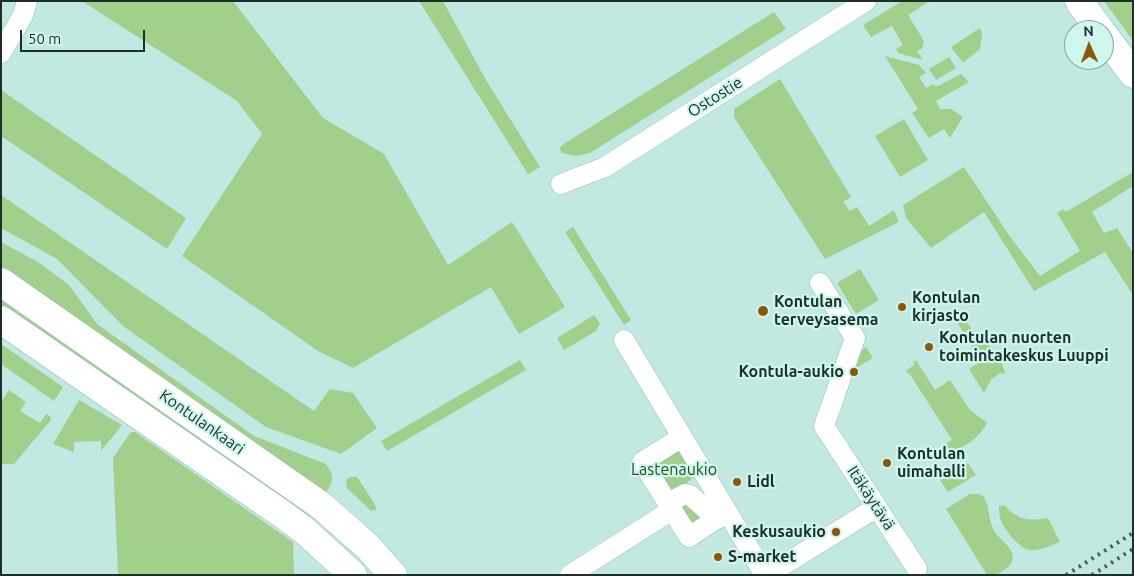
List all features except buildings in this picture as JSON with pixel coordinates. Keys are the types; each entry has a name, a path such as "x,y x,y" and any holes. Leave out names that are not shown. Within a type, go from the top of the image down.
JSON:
{"main road":[{"path":"1079,1 1093,20"},
{"path":"1114,48 1133,74"},
{"name":"Kontulankaari","path":"1,282 323,507 368,547 393,575"},
{"name":"Kontulankaari","path":"1,320 282,514 305,531 354,575"}],"street":[{"path":"1,54 19,24 27,1"},
{"name":"Ostostie","path":"561,184 605,167 866,1"},
{"name":"Itäkäytävä","path":"820,283 855,338 824,426 850,460 869,503 892,530 917,569"},
{"path":"624,340 703,472 722,515 766,575 869,503"},
{"path":"682,437 640,462 674,503 689,537 722,515"},
{"path":"674,503 703,472"},
{"path":"570,575 685,494 690,495 722,515"}],"green space":[{"path":"82,1 233,1 323,118 384,154 448,265 512,222 565,307 519,334 491,287 353,368 318,351 182,256 262,134 237,101"},
{"path":"419,1 443,1 486,80 540,167 528,174"},
{"path":"902,1 930,1 908,15 924,41 922,49 917,51 923,60 898,53 896,49 903,45 892,26 871,37 863,25"},
{"path":"1104,1 1133,1 1133,41"},
{"path":"774,12 786,29 590,153 576,156 562,153 559,148 565,143"},
{"path":"980,28 982,33 980,49 963,63 951,47"},
{"path":"885,56 919,65 926,73 919,77 926,88 934,84 936,87 961,74 969,82 936,101 940,109 951,109 963,117 950,138 944,129 929,138 912,113 918,109"},
{"path":"949,57 956,68 936,80 929,69"},
{"path":"780,79 851,197 843,202 850,211 857,207 869,226 894,210 899,222 825,259 734,117 734,109"},
{"path":"1,90 186,218 167,249 1,136"},
{"path":"904,119 928,160 900,177 875,136"},
{"path":"964,167 1011,238 1040,276 1080,251 1057,213 1063,209 1066,212 1133,172 1133,186 1092,212 1104,233 1117,228 1133,253 1133,295 1105,252 1034,291 984,212 931,248 906,218 903,205"},
{"path":"1,195 314,411 330,389 353,393 377,428 341,454 266,427 123,326 57,259 1,228"},
{"path":"573,227 631,320 624,325 565,232"},
{"path":"1,242 38,262 69,285 97,324 254,436 326,464 331,473 332,480 330,487 324,495 1,268"},
{"path":"860,269 879,300 856,314 837,283"},
{"path":"1,293 314,511 310,516 281,502 1,308"},
{"path":"594,315 600,323 596,331 564,350 557,338"},
{"path":"964,317 972,330 994,351 1001,361 1005,374 1000,373 991,380 984,393 969,369 981,361 957,322"},
{"path":"1,344 63,387 54,401 1,364"},
{"path":"866,347 873,358 856,368 850,358"},
{"path":"520,360 526,370 387,451 381,441"},
{"path":"916,360 935,390 950,380 970,410 987,423 973,440 960,448 947,450 941,447 952,440 906,370 915,365 913,362"},
{"path":"9,390 26,402 20,411 40,423 46,414 50,416 51,420 14,464 1,464 1,402"},
{"path":"79,400 122,425 101,451 101,441 74,442 74,452 53,444"},
{"path":"131,432 135,432 293,542 294,575 118,575 113,458"},
{"name":"Lastenaukio","path":"682,444 700,471 671,498 650,464"},
{"path":"968,463 976,475 948,492 937,475 952,465 956,471"},
{"path":"350,477 357,477 377,510 371,511 347,488 346,480"},
{"path":"970,494 983,496 987,504 993,529 1013,556 1012,562 1008,567 994,575 987,575 946,509"},
{"path":"683,503 714,518 692,532 680,505"},
{"path":"1004,505 1014,514 1024,519 1048,518 1060,542 1037,550 1029,550 1020,545 1011,537 1002,522 999,506"}],"railway":[{"path":"1066,575 1133,533"},
{"path":"1092,575 1133,549"}],"place":[{"name":"Kontulan kirjasto","path":"902,307"},
{"name":"Kontulan terveysasema","path":"763,311"},
{"name":"Kontulan nuorten toimintakeskus Luuppi","path":"929,347"},
{"name":"Kontula-aukio","path":"854,372"},
{"name":"Kontulan uimahalli","path":"887,463"},
{"name":"Lidl","path":"737,482"},
{"name":"Keskusaukio","path":"836,532"},
{"name":"S-market","path":"718,557"}]}
